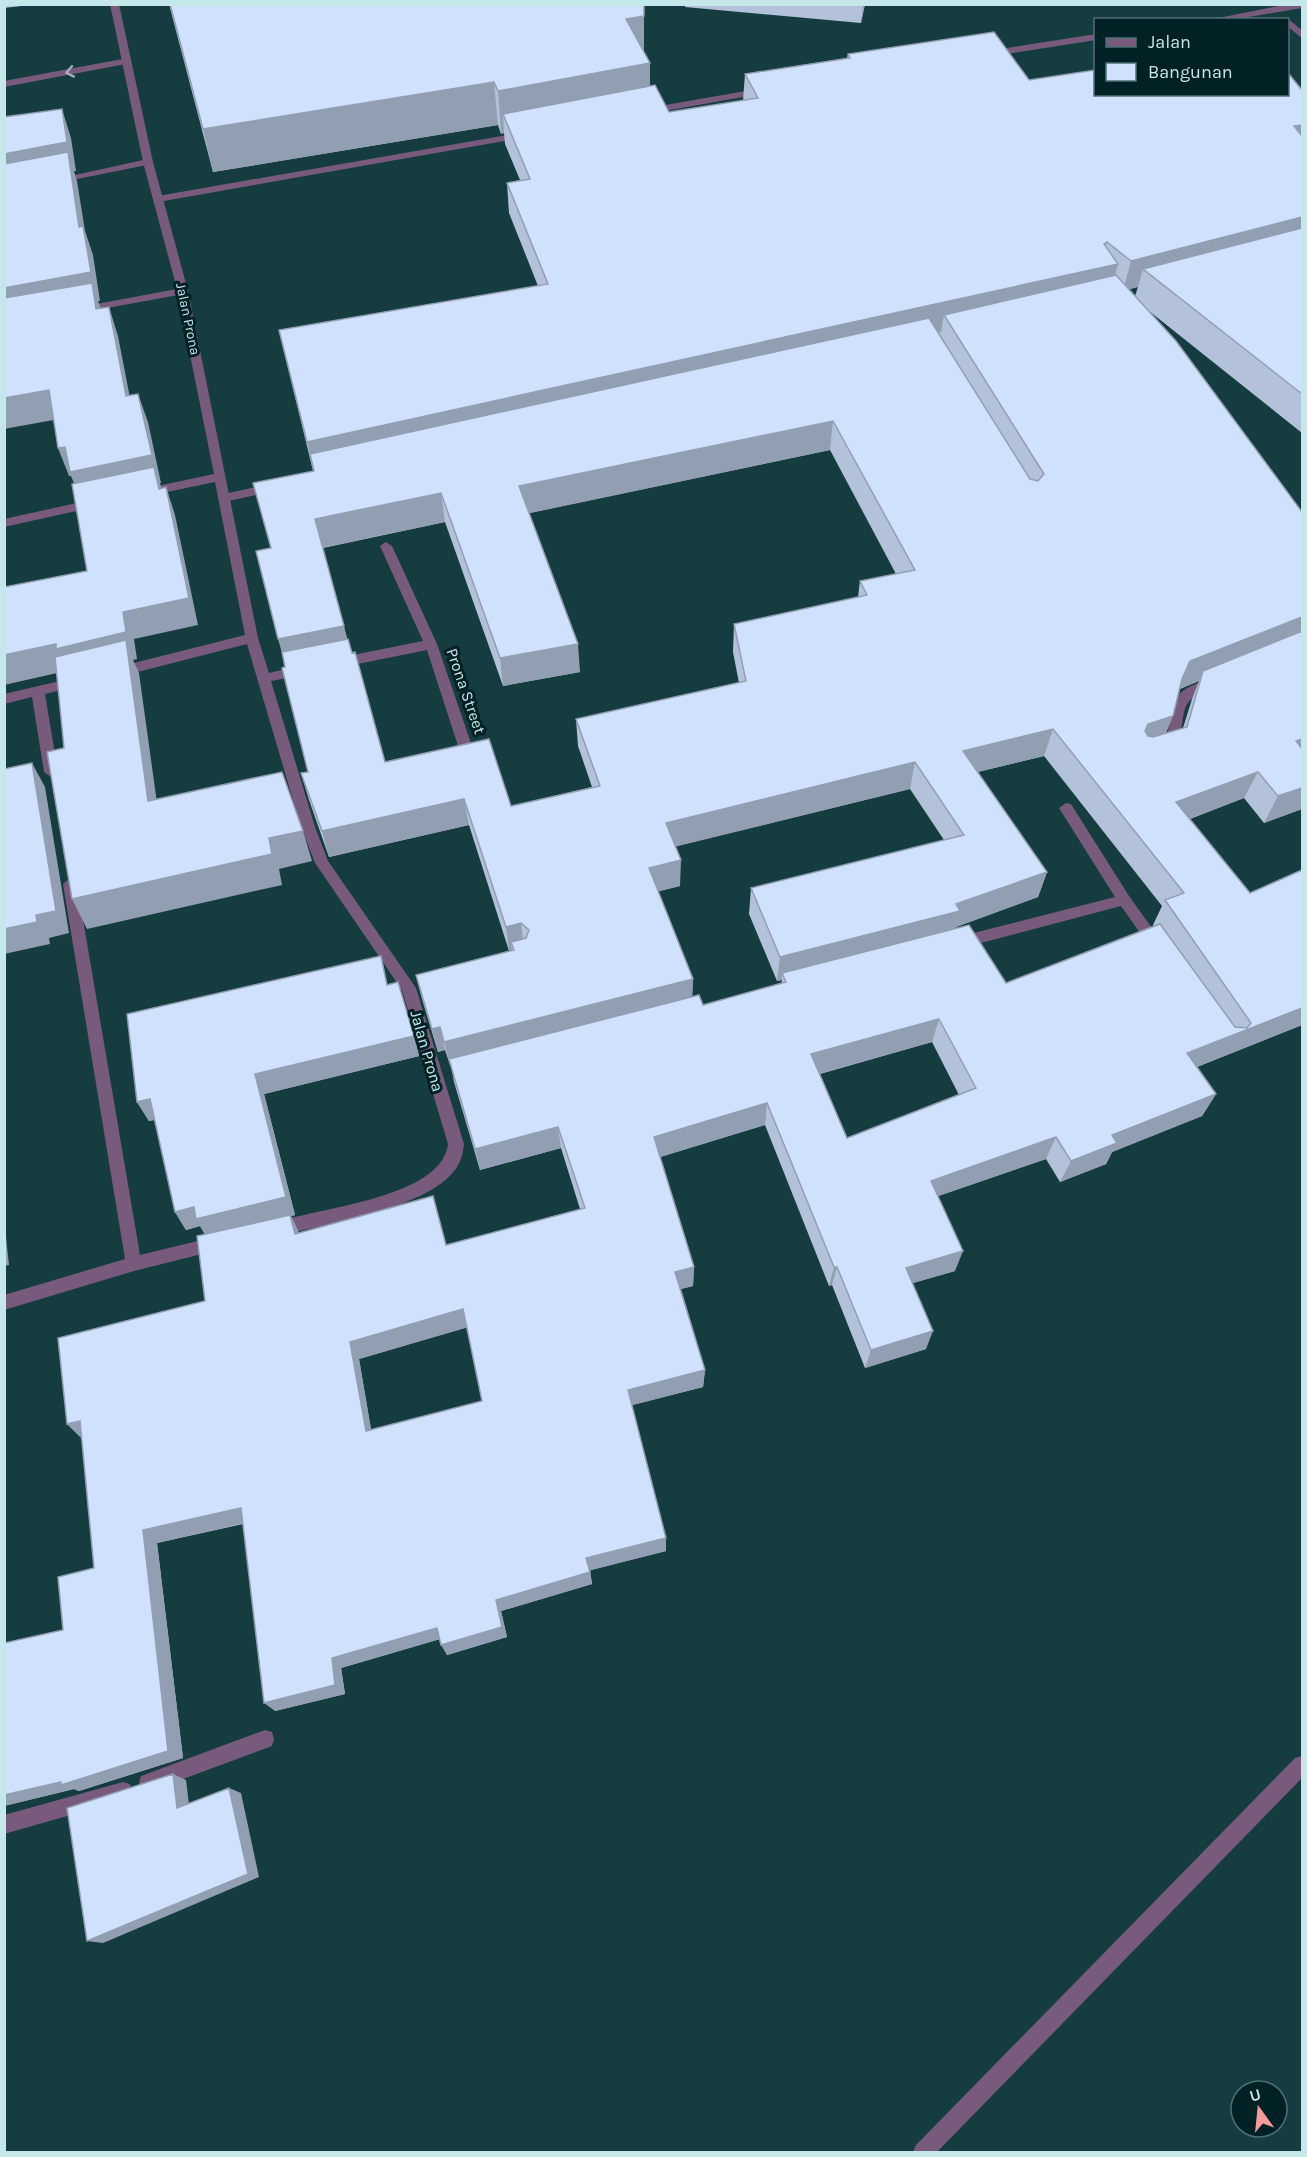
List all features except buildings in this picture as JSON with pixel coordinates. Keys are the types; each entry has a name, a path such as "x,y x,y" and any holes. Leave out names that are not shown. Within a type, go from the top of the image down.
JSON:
{"street":[{"name":"Jalan Prona","path":"114,4 128,60 148,162 183,291 252,638 308,827 322,862 415,987 441,1077 456,1144 455,1157 448,1168 431,1182 375,1204 260,1233"},
{"path":"1224,18 1302,5"},
{"path":"1274,10 1283,18"},
{"path":"1289,24 1302,35"},
{"path":"972,57 1094,38"},
{"path":"4,84 128,60"},
{"path":"639,113 778,88"},
{"path":"158,199 533,133"},
{"path":"49,182 148,162"},
{"path":"71,312 183,291"},
{"path":"140,494 219,477"},
{"path":"224,498 282,486"},
{"path":"5,521 107,501"},
{"name":"Prona Street","path":"386,546 431,644 466,749"},
{"path":"4,699 252,638"},
{"name":"Prona Street","path":"265,678 431,644"},
{"path":"1152,754 1170,748 1175,730 1177,707 1185,694 1230,676"},
{"path":"38,692 54,785"},
{"path":"1066,808 1124,900 1165,958"},
{"path":"67,867 134,1264"},
{"path":"940,948 1124,900"},
{"path":"4,1303 134,1264 237,1239"},
{"path":"4,1825 148,1783 265,1739"},
{"path":"923,2152 1302,1765"}]}
